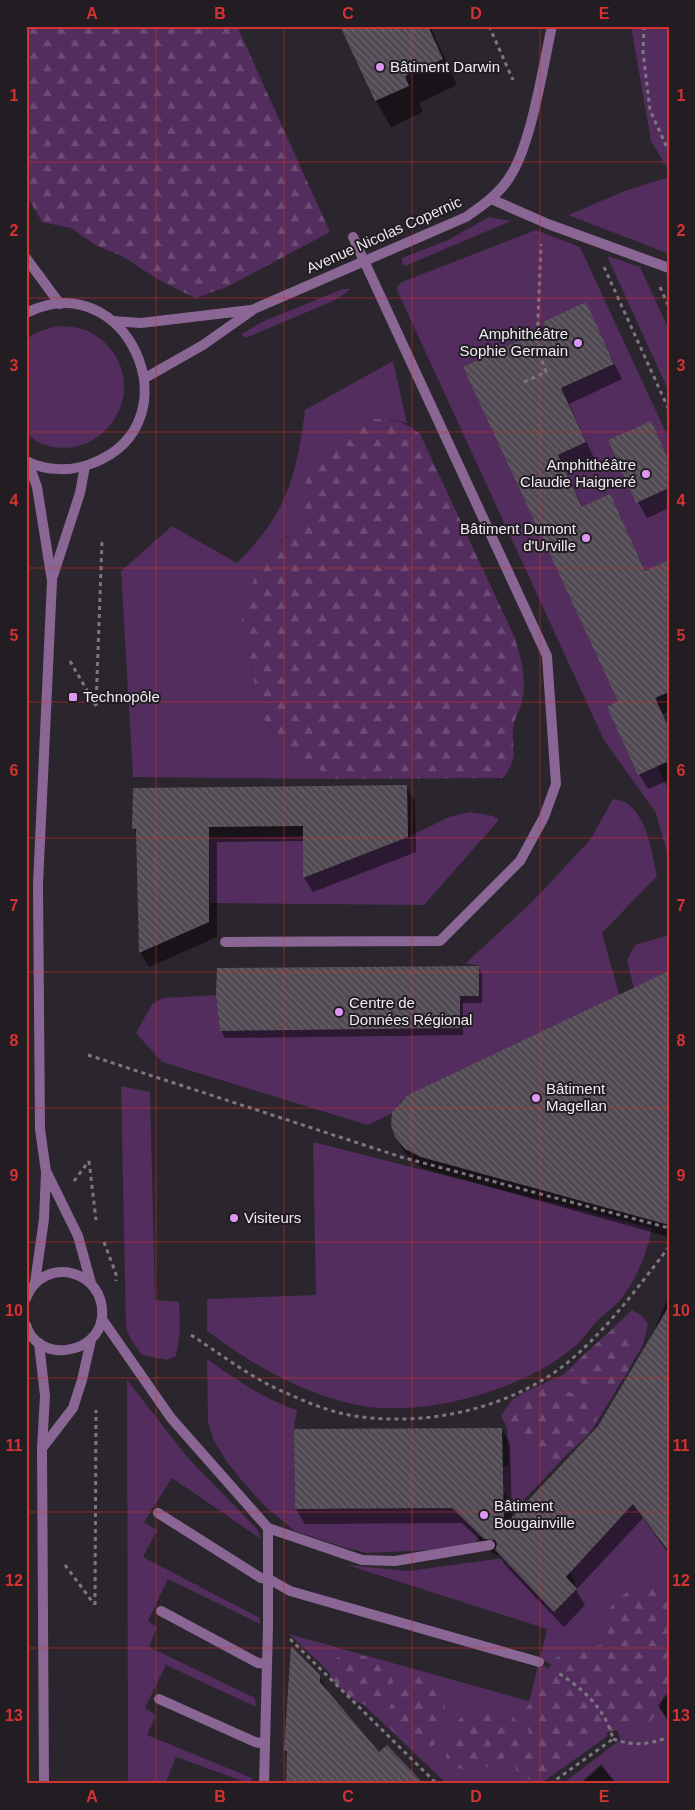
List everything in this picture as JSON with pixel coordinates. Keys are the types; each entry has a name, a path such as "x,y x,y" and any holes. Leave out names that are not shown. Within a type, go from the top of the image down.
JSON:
{"street":[{"name":"Avenue Nicolas Copernic","path":"145,378 203,346 254,310 466,217 491,199 510,178 525,141 552,26"},
{"path":"491,199 548,224 669,268"},
{"path":"225,942 440,941 520,861 544,817 556,784 547,656 353,237"},
{"path":"26,258 60,304"},
{"path":"26,313 36,308 60,304 79,306 97,311 113,321 129,337 140,357 145,378 144,403 136,426 121,446 101,460 85,466 66,469 47,468 27,461"},
{"name":"Avenue Nicolas Copernic","path":"113,321 141,323 254,310"},
{"path":"27,461 37,487 52,582 38,885 40,1129 46,1172 44,1219 29,1290"},
{"path":"52,582 61,548 80,493 85,466"},
{"path":"42,1448 73,1408 82,1380 91,1340 98,1330 102,1319 102,1306 98,1293 91,1283 78,1236 46,1172"},
{"path":"29,1290 57,1272 69,1272 91,1283"},
{"path":"102,1319 171,1418 268,1528 362,1560 395,1561 490,1545"},
{"path":"27,1328 39,1343 48,1348 71,1350 91,1340"},
{"path":"39,1343 45,1396 42,1448 44,1784"},
{"path":"158,1513 261,1578 269,1579 290,1591 539,1662"},
{"path":"264,1784 269,1579 268,1528"},
{"path":"160,1611 258,1663 267,1664"},
{"path":"159,1700 255,1742 265,1744"}],"path":[{"path":"489,26 514,80"},
{"path":"644,26 643,52 650,110 669,152"},
{"path":"524,382 546,372 540,359 536,337 542,232 540,219"},
{"path":"590,238 669,410"},
{"path":"96,706 102,540"},
{"path":"88,1055 401,1157 669,1228"},
{"path":"191,1335 283,1392 338,1412 380,1418 414,1419 448,1414 482,1406 512,1395 544,1379 568,1362 626,1303 669,1247"},
{"path":"64,1557 65,1565 95,1604"},
{"path":"268,1626 281,1628 292,1642 437,1784"},
{"path":"539,1662 572,1682 601,1710 610,1726 614,1739"},
{"path":"614,1739 631,1745 652,1743 669,1737"},
{"path":"550,1784 614,1739"}],"green space":[{"path":"26,26 237,26 330,232 227,287 195,298 157,279 122,256 97,246 71,228 42,222 26,194"},
{"path":"631,26 669,26 669,171 651,141"},
{"path":"669,177 669,254 568,215 625,191"},
{"path":"489,217 511,221 405,266 402,263 402,258 448,240"},
{"path":"536,230 580,247 669,439 669,674 657,683 657,766 669,791 669,860 656,813 604,740 397,290 397,286 402,282"},
{"path":"607,256 640,267 669,330 669,392"},
{"path":"343,289 351,289 335,300 246,338 241,334 264,321"},
{"path":"56,326 82,329 103,341 110,348 121,367 124,386 121,405 113,422 100,436 83,445 63,448 42,444 26,434 26,340 35,333"},
{"path":"393,361 407,423 390,419 306,479 305,509 296,527 273,549 253,584 248,607 239,626 250,658 256,702 263,718 291,749 336,779 133,777 121,571 172,526 237,563 267,528 278,511 286,493 298,456 305,410"},
{"path":"364,419 394,420 407,425 420,434 514,636 521,661 524,688 514,723 514,757 509,770 503,778 336,779 314,766 280,739 263,718 258,707 250,658 239,626 254,579 265,558 291,533 299,521 304,506 306,480 313,460 336,437"},
{"path":"613,799 628,804 645,827 657,876 602,933 621,1001 368,1125 162,1062 136,1033 152,1004 163,998 216,995 220,1031 459,1028 460,996 479,996 479,966 466,963 533,901 590,840"},
{"path":"470,812 493,816 499,820 424,905 210,903 209,839 303,836 304,878 408,837 449,817"},
{"path":"669,935 669,978 635,993 627,960 635,945"},
{"path":"121,1086 150,1092 155,1300 179,1302 180,1331 176,1356 167,1360 142,1355 130,1338 126,1328"},
{"path":"313,1142 652,1228 641,1266 620,1300 595,1323 575,1346 554,1362 499,1389 436,1405 404,1408 375,1408 348,1403 310,1391 274,1374 240,1354 207,1331 207,1299 316,1295"},
{"path":"632,1310 641,1315 648,1324 643,1345 596,1424 517,1507 489,1476 488,1467 509,1466 507,1428 501,1416 511,1401 523,1393 564,1374"},
{"path":"616,1326 627,1328 633,1333 636,1341 636,1350 629,1369 619,1384 614,1389 608,1391 581,1383 574,1377 571,1371 576,1362"},
{"path":"207,1359 261,1394 297,1410 294,1429 295,1509 452,1508 480,1535 472,1548 367,1553 295,1531 267,1508 243,1482 227,1462 214,1441 208,1423"},
{"path":"127,1380 188,1458 257,1529 261,1539 172,1478 144,1522 157,1530 143,1557 260,1618 260,1624 168,1579 148,1621 157,1627 149,1647 255,1698 256,1707 166,1665 145,1708 156,1715 147,1735 252,1778 251,1784 176,1757 165,1784 128,1784"},
{"path":"543,1386 583,1396 595,1402 596,1405 595,1425 591,1431 570,1451 556,1460 547,1460 539,1457 524,1446 518,1439 508,1414 513,1399"},
{"path":"633,1504 669,1553 669,1692 656,1704 669,1720 669,1784 617,1784 601,1764 579,1784 562,1784 620,1740 616,1727 600,1703 565,1673 540,1659 547,1629 347,1565 408,1571 504,1558 554,1612 577,1590 570,1572"},
{"path":"660,1585 669,1587 670,1653 666,1687 662,1703 655,1716 650,1721 636,1727 594,1737 573,1756 539,1777 524,1779 518,1777 515,1765 529,1742 527,1707 537,1694 543,1677 555,1658 573,1650 600,1645 606,1631 606,1616 617,1600 637,1587"},
{"path":"289,1634 529,1701 539,1662 579,1695 595,1714 608,1736 540,1784 447,1784"},
{"path":"352,1654 370,1657 388,1669 394,1694 383,1704 374,1707 362,1704 342,1691 333,1680 329,1672 329,1663 338,1657"},
{"path":"418,1677 432,1682 440,1692 444,1704 445,1718 443,1731 438,1741 430,1747 419,1748 394,1733 386,1714 402,1684"},
{"path":"506,1711 519,1725 521,1744 505,1757 488,1767 470,1770 450,1765 446,1756 453,1725 464,1715 476,1717"}],"building":[{"name":"Bâtiment Darwin","path":"340,26 428,26 443,59 405,76 409,86 375,101"},
{"name":"Bâtiment Dumont d'Urville","path":"586,302 614,364 561,388 586,442 558,455 582,507 610,494 645,571 669,560 669,692 655,698 669,728 669,761 638,775 607,707 618,701 463,367 546,328 543,322"},
{"name":"Amphithéâtre Claudie Haigneré","path":"651,421 669,460 669,488 636,503 608,440"},
{"path":"407,785 408,837 303,878 303,826 209,827 209,922 139,953 136,829 132,829 133,788"},
{"name":"Centre de Données Régional","path":"479,966 479,996 460,996 460,1028 220,1031 216,995 217,968"},
{"name":"Bâtiment Magellan","path":"669,971 669,1225 421,1157 405,1149 395,1137 391,1125 392,1112 408,1095"},
{"path":"669,1306 669,1552 633,1504 566,1577 577,1589 554,1612 495,1550 497,1544 495,1540 484,1539 452,1508 295,1509 294,1429 502,1428 504,1526 598,1426"},
{"path":"291,1646 320,1675 320,1682 379,1752 387,1745 424,1784 286,1784 287,1751 284,1751"}],"place":[{"name":"Bâtiment Darwin","path":"380,67"},
{"name":"Amphithéâtre Sophie Germain","path":"578,343"},
{"name":"Amphithéâtre Claudie Haigneré","path":"646,474"},
{"name":"Bâtiment Dumont d'Urville","path":"586,538"},
{"name":"Technopôle","path":"73,697"},
{"name":"Centre de Données Régional","path":"339,1012"},
{"name":"Bâtiment Magellan","path":"536,1098"},
{"name":"Visiteurs","path":"234,1218"},
{"name":"Bâtiment Bougainville","path":"484,1515"}]}
